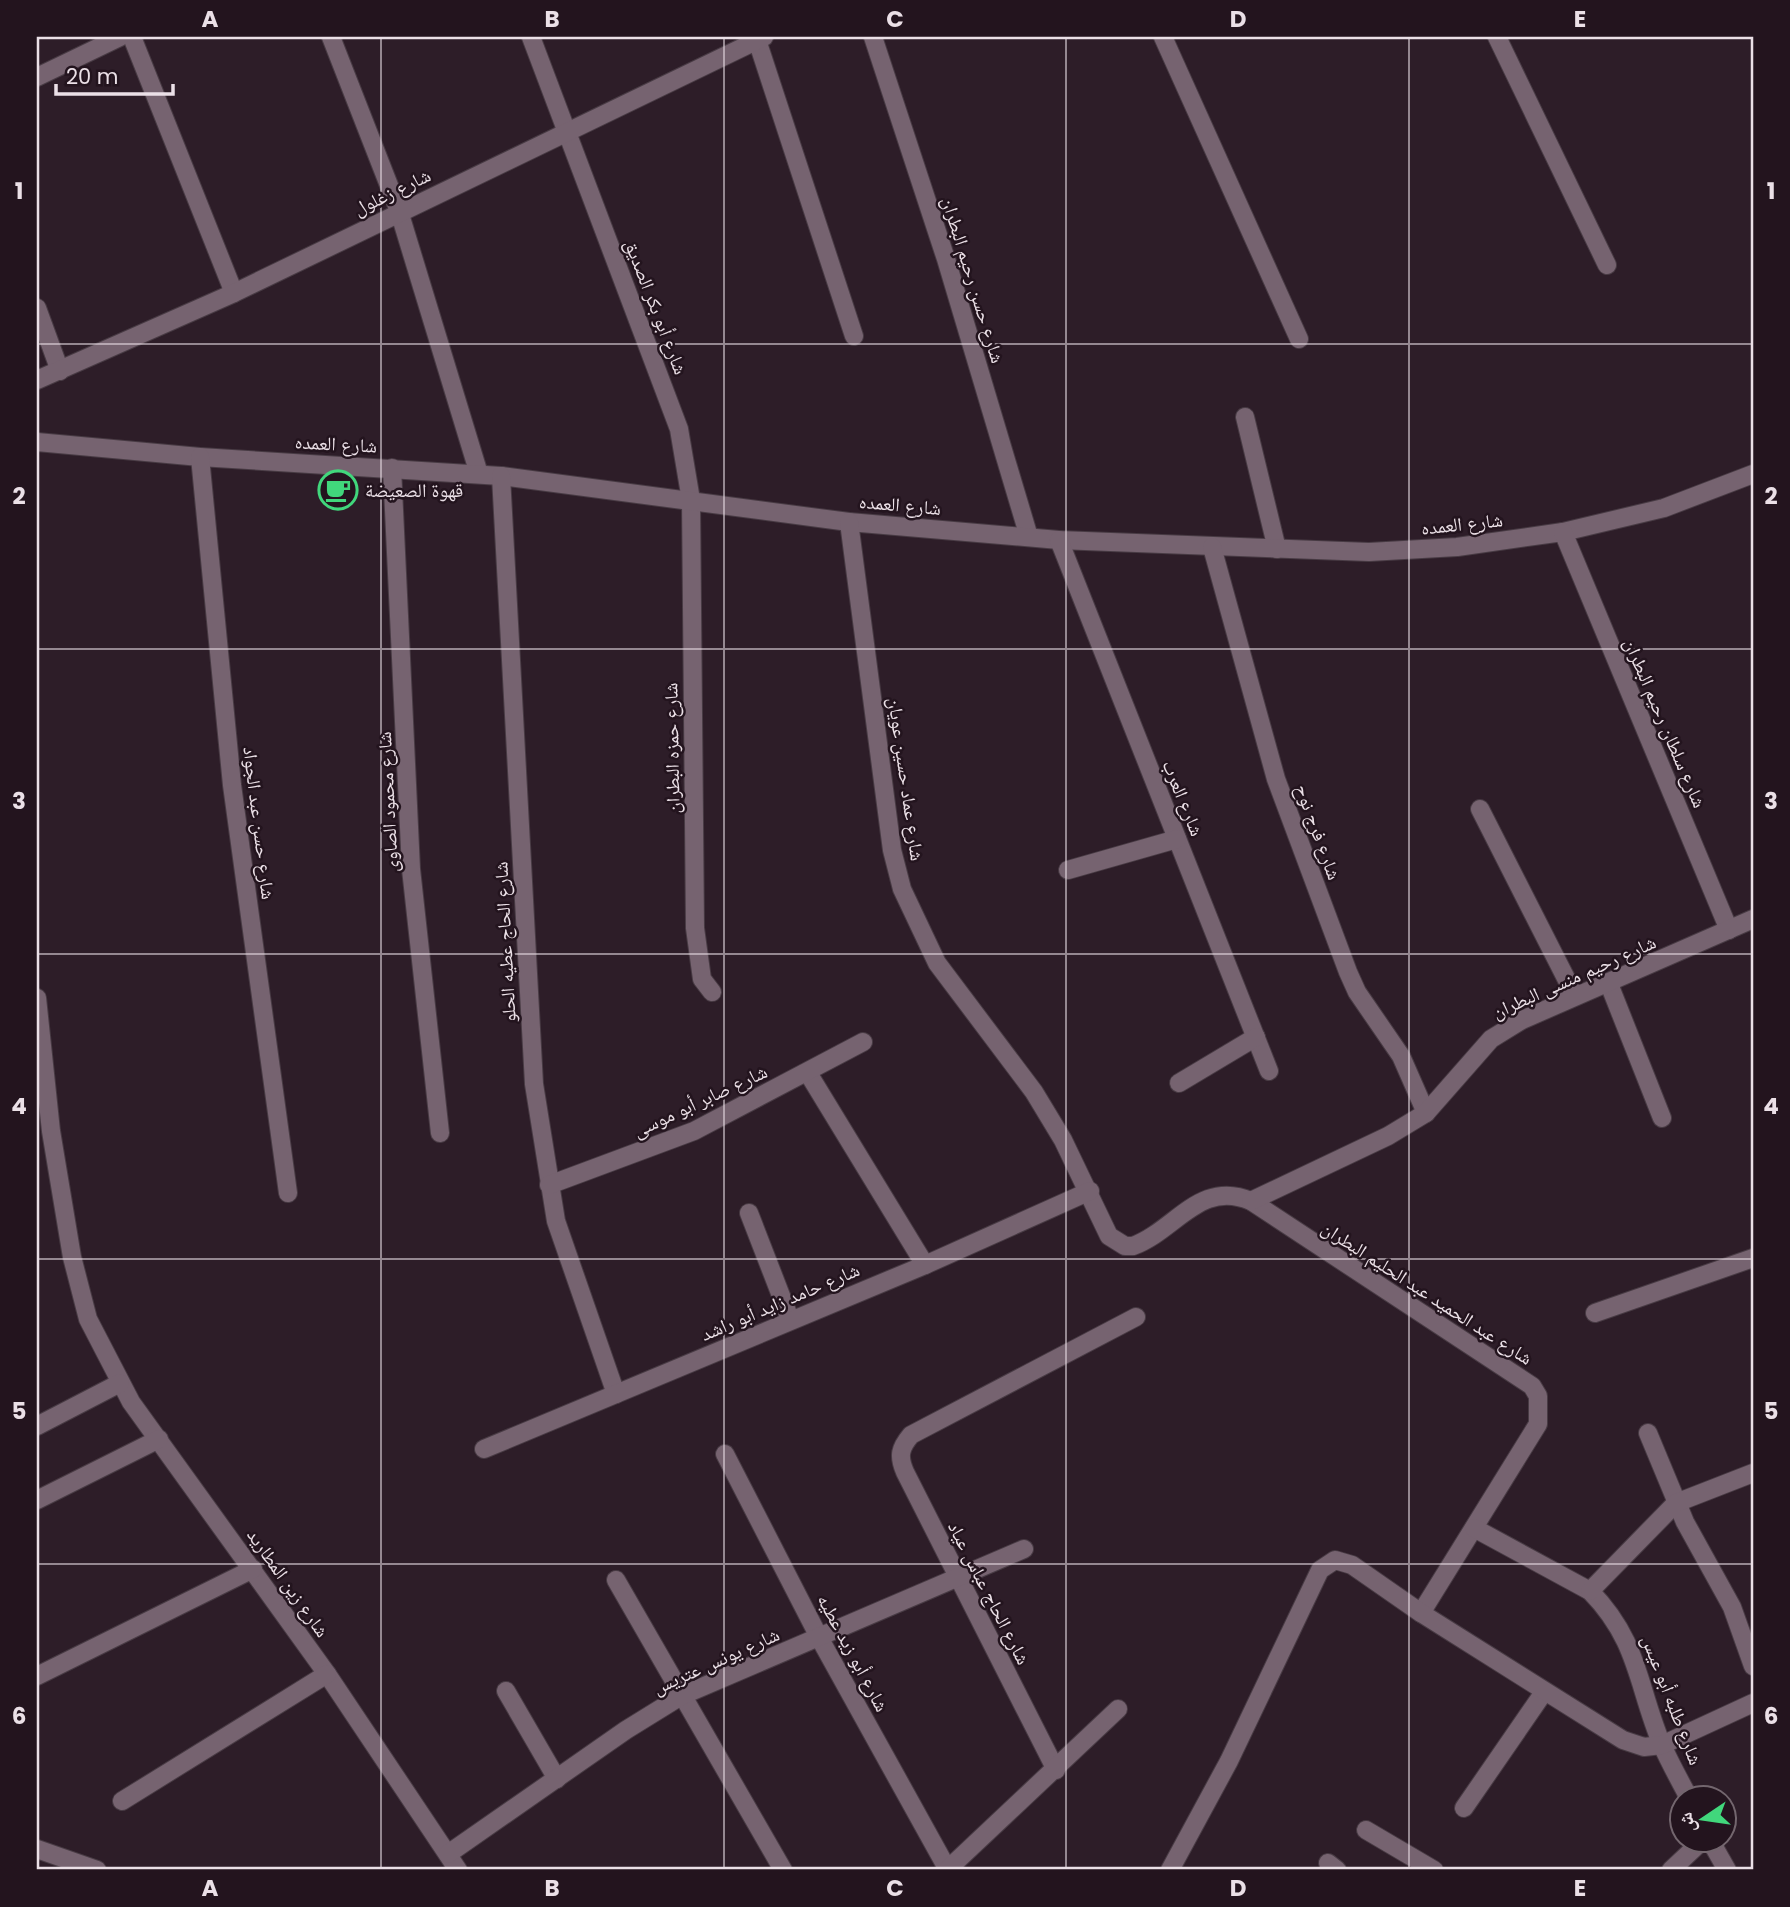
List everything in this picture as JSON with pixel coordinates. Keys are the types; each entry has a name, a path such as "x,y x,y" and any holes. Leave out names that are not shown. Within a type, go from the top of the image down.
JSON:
{"street":[{"path":"37,77 120,37"},
{"path":"132,37 234,293"},
{"path":"331,37 399,211 479,474"},
{"name":"شارع أبو بكر الصديق","path":"531,37 678,429 691,500"},
{"name":"شارع حسن رحيم البطران","path":"873,37 946,259 1028,537"},
{"path":"1163,37 1298,339"},
{"path":"1496,37 1607,265"},
{"path":"761,38 854,336"},
{"name":"شارع زغلول","path":"37,380 234,293 399,211 568,132 734,43 761,38"},
{"path":"37,308 60,371"},
{"path":"1245,417 1277,550"},
{"name":"شارع العمده","path":"37,442 200,457 501,476 849,522 1059,540 1369,552 1457,547 1563,532 1664,508 1753,474"},
{"name":"شارع حسن عبد الجواد","path":"200,457 232,785 288,1193"},
{"name":"شارع محمود الصاوى","path":"392,468 411,869 440,1133"},
{"name":"شارع الحاج عطيه الحلو","path":"501,476 534,1084 549,1185 564,1245 616,1394"},
{"name":"شارع حمزه البطران","path":"691,500 695,928 702,979 712,992"},
{"name":"شارع عماد حسين عويان","path":"849,522 892,850 902,889 918,929 937,963 1034,1092 1090,1191 1109,1236"},
{"name":"شارع سلطان رحيم البطران","path":"1563,532 1729,930"},
{"name":"شارع العرب","path":"1059,540 1269,1071"},
{"name":"شارع فرج نوح","path":"1212,547 1276,779 1343,959 1357,992 1401,1056 1426,1113"},
{"path":"1480,809 1575,996"},
{"path":"1068,870 1177,839"},
{"name":"شارع رحيم منسى البطران","path":"1251,1201 1388,1136 1426,1113 1491,1039 1522,1020 1753,919"},
{"path":"1609,984 1662,1118"},
{"name":"شارع زين المطاريد","path":"37,998 44,1133 88,1319 120,1383 327,1674 458,1870"},
{"path":"1179,1083 1256,1037"},
{"name":"شارع صابر أبو موسى","path":"549,1185 694,1131 863,1042"},
{"path":"808,1073 925,1265"},
{"name":"شارع حامد زايد أبو راشد","path":"485,1449 790,1319 925,1265 1090,1191"},
{"name":"شارع عبد الحميد عبد الحليم البطران","path":"1109,1236 1125,1245 1133,1246 1184,1213 1220,1194 1235,1194 1251,1201 1532,1386 1538,1396 1538,1424 1421,1613"},
{"path":"749,1213 790,1319"},
{"path":"1595,1313 1753,1258"},
{"name":"شارع الحاج عباس عياد","path":"1056,1770 957,1579 900,1459 902,1446 911,1435 1136,1317"},
{"path":"37,1426 120,1383"},
{"path":"1648,1433 1676,1503 1749,1643 1753,1666"},
{"path":"37,1500 159,1439"},
{"name":"شارع أبو زيد عطيه","path":"725,1454 820,1639 947,1870"},
{"path":"1590,1591 1676,1503 1753,1473"},
{"name":"شارع طلبه أبو عيس","path":"1474,1528 1590,1591 1604,1605 1627,1639 1662,1745 1682,1784"},
{"name":"شارع يونس عتريس","path":"448,1854 635,1724 681,1696 820,1639 1024,1549"},
{"path":"1170,1870 1229,1761 1320,1570 1335,1560 1344,1561 1544,1692 1623,1740 1644,1748 1662,1745 1753,1703"},
{"path":"37,1676 253,1569"},
{"path":"616,1580 783,1870"},
{"path":"122,1801 327,1674"},
{"path":"506,1691 557,1779"},
{"path":"1464,1808 1544,1692"},
{"path":"947,1870 1118,1709"},
{"path":"1366,1830 1434,1870"},
{"path":"37,1849 85,1869"},
{"path":"1671,1870 1688,1854"},
{"path":"1718,1854 1727,1870"}],"place":[{"name":"قهوة الصعيضة","path":"338,490"}]}
